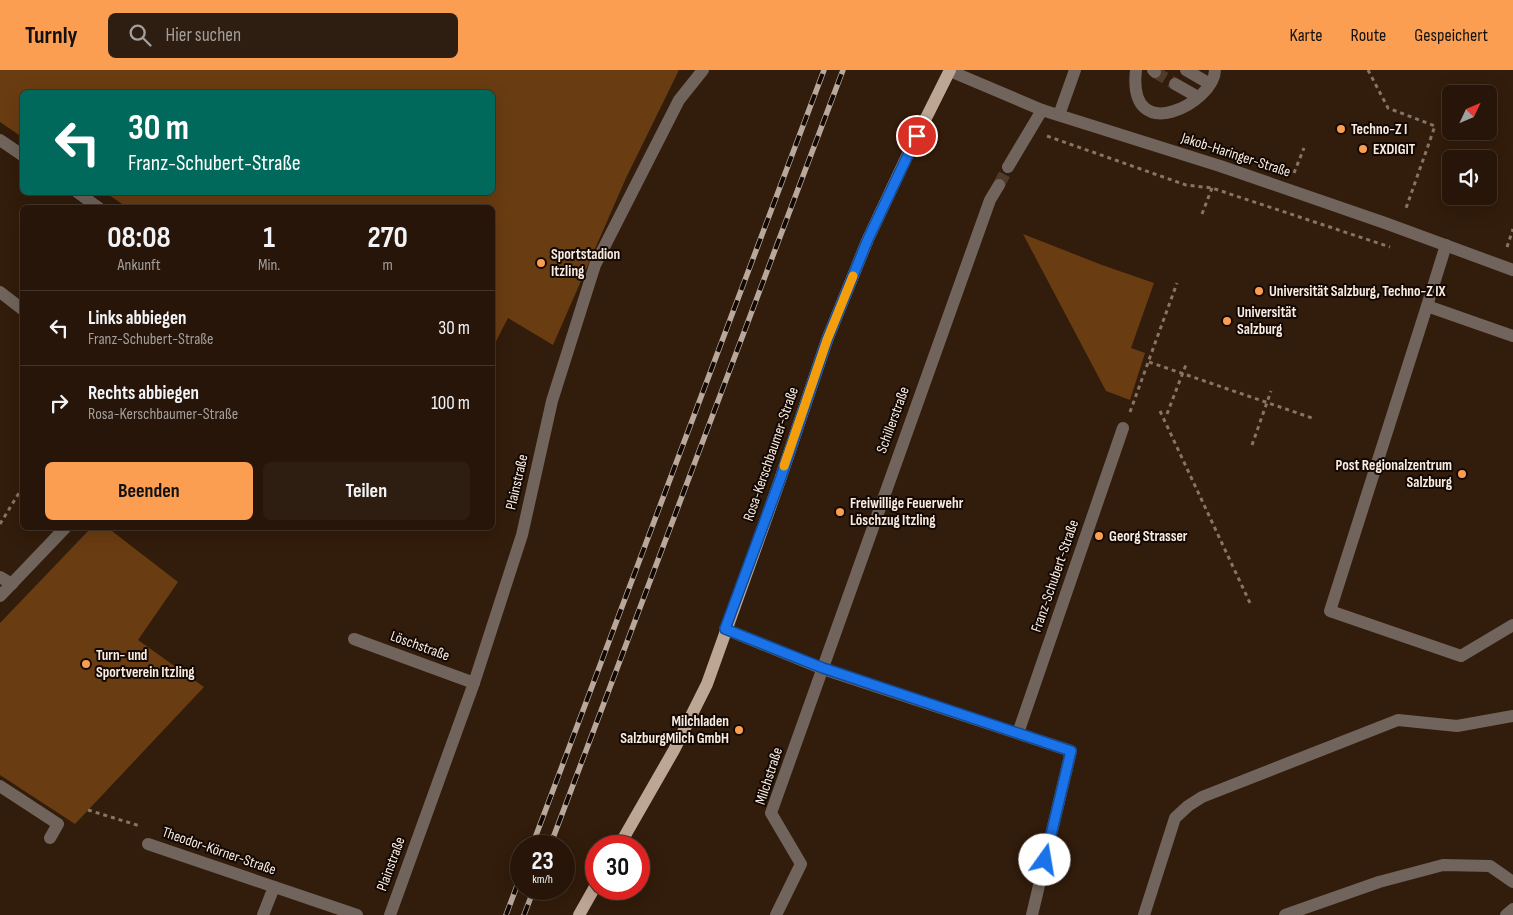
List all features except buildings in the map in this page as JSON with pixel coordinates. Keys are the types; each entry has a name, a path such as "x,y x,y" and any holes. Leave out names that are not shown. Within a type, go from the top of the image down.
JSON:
{"main road":[{"name":"Rosa-Kerschbaumer-Straße","path":"625,835 674,750 706,684 781,477 827,340 868,239 950,71"},
{"path":"579,915 588,900"}],"street":[{"name":"Plainstraße","path":"390,915 474,683 522,535 552,401 595,265 679,100 703,70"},
{"path":"1059,115 1075,70"},
{"path":"1136,70 1136,95 1139,103 1152,112 1161,114 1186,106 1198,97 1210,84 1215,70"},
{"path":"1186,70 1210,84"},
{"name":"Jakob-Haringer-Straße","path":"950,71 1042,110 1288,190 1513,270"},
{"path":"1175,84 1198,97"},
{"path":"1008,168 1042,110"},
{"path":"0,140 20,154"},
{"name":"Schillerstraße","path":"823,668 990,200 998,185"},
{"path":"81,195 95,205"},
{"path":"1446,245 1330,611 1461,656 1513,625"},
{"path":"0,292 20,307"},
{"path":"1427,306 1513,336"},
{"name":"Franz-Schubert-Straße","path":"1018,733 1124,428"},
{"path":"0,596 63,530"},
{"path":"0,577 12,584"},
{"path":"725,629 823,668 1071,751 1032,915"},
{"name":"Löschstraße","path":"354,639 474,683"},
{"name":"Milchstraße","path":"776,915 801,864 771,813 823,668"},
{"path":"1144,915 1175,818 1202,797 1398,720 1457,726 1513,716"},
{"path":"0,786 58,824 50,838"},
{"name":"Theodor-Körner-Straße","path":"148,844 357,915"},
{"path":"1285,915 1379,882 1443,865 1490,866 1513,882"},
{"path":"263,915 274,887"},
{"path":"1506,915 1513,909"}],"path":[{"path":"1368,70 1388,108 1435,126 1398,228"},
{"path":"1030,130 1186,185 1212,188 1395,249"},
{"path":"1288,190 1304,148"},
{"path":"1202,214 1212,188"},
{"path":"1124,428 1177,283"},
{"path":"1149,362 1315,419"},
{"path":"1167,414 1187,362"},
{"path":"1252,444 1271,391"},
{"path":"1160,411 1250,603"},
{"path":"0,524 20,491"},
{"name":"Theodor-Körner-Straße","path":"88,810 152,830 148,844"}],"shaded area":[{"name":"Sportstadion Itzling","path":"0,70 679,70 626,178 553,345 508,318 495,343 495,205 124,205 109,195 495,195 495,90 20,90 20,136 0,122"},
{"path":"1023,234 1154,283 1131,348 1145,353 1130,400 1106,391"},
{"name":"Turn- und Sportverein Itzling","path":"89,530 111,530 178,582 138,640 204,687 75,824 0,775 0,623"}],"tunnel":[{"path":"1155,72 1175,84"},
{"path":"999,185 1008,167"}],"railway":[{"path":"536,835 824,70"},
{"path":"554,835 843,70"},
{"path":"506,915 512,900"},
{"path":"524,915 530,900"}],"slow traffic":[{"path":"784,466 827,340 853,276"}],"place":[{"name":"Techno-Z I","path":"1341,129"},
{"name":"EXDIGIT","path":"1363,149"},
{"name":"Sportstadion Itzling","path":"541,263"},
{"name":"Universität Salzburg, Techno-Z IX","path":"1259,291"},
{"name":"Universität Salzburg","path":"1227,321"},
{"name":"Post Regionalzentrum Salzburg","path":"1462,474"},
{"name":"Freiwillige Feuerwehr Löschzug Itzling","path":"840,512"},
{"name":"Georg Strasser","path":"1099,536"},
{"name":"Turn- und Sportverein Itzling","path":"86,664"},
{"name":"Milchladen SalzburgMilch GmbH","path":"739,730"}],"route":[{"path":"917,136 868,239 827,340 781,477 725,629 823,668 1071,751 1045,860"}]}
